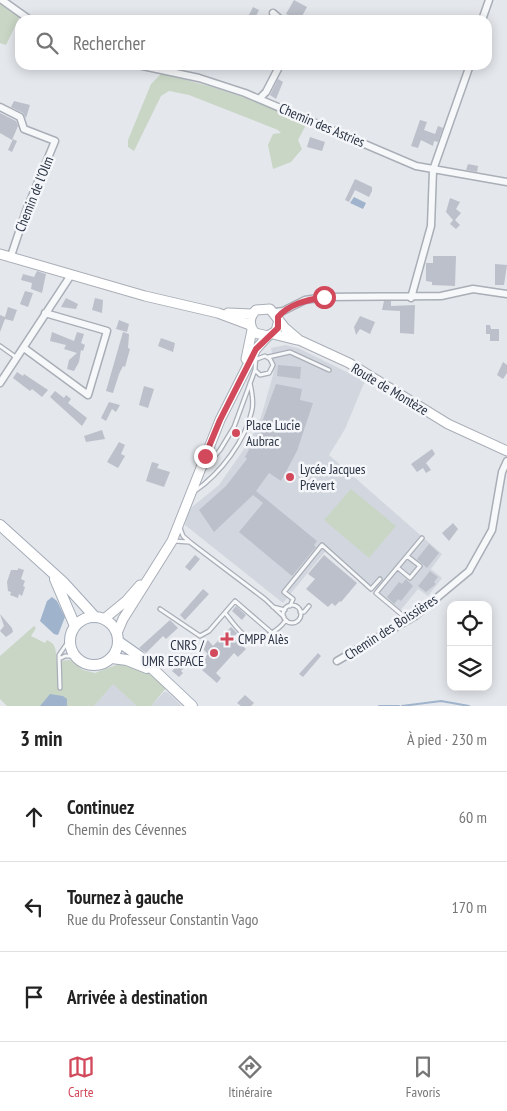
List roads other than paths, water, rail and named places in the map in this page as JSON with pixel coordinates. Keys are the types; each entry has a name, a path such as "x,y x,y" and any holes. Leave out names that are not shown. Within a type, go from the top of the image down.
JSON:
{"main road":[{"path":"0,525 64,583 118,637 192,706"},
{"path":"54,575 76,626"},
{"path":"99,618 81,621 76,626 70,639 75,656 80,661 93,666 107,663 112,658 118,637"},
{"path":"112,658 140,664 161,676"}],"street":[{"path":"2,0 23,15"},
{"path":"484,15 488,0"},
{"name":"Chemin des Astries","path":"161,70 199,78 259,99 416,166 507,182"},
{"path":"259,99 266,92 277,70"},
{"path":"411,298 431,226 433,170 468,70"},
{"name":"Chemin de l'Olm","path":"0,107 20,117 24,129 52,139 55,144 26,211 11,256"},
{"path":"0,254 145,296 218,313 251,327 259,336 270,335 299,340"},
{"path":"0,383 72,275"},
{"path":"278,315 305,300 324,297 411,298 441,296 472,289 507,294"},
{"path":"218,313 252,314 266,307 278,315"},
{"path":"24,348 88,395 107,331 46,313"},
{"path":"99,618 126,601 146,576 163,548 185,497 205,439 243,367 250,346 252,314"},
{"path":"118,637 123,619 172,542 220,420 256,349 278,328 278,315"},
{"name":"Route de Montèze","path":"278,315 299,340 349,363 448,424 507,452"},
{"name":"Chemin des Boissières","path":"337,660 408,620 469,571 492,530 502,472 507,462"}],"lane":[{"path":"0,346 17,358"},
{"path":"198,474 212,460 228,437 237,419 255,370 256,349"},
{"path":"257,359 290,352 329,370"},
{"path":"255,370 260,375 269,373 273,364 267,357"},
{"path":"191,494 214,474 240,440 253,409 250,383"},
{"path":"179,525 181,533 191,543 265,599 285,619 291,623 296,622 300,617 300,612 295,606 290,606"},
{"path":"408,620 376,593 422,538"},
{"path":"172,542 177,540 191,543"},
{"path":"285,610 290,606 293,599 284,592 322,545 371,589 380,578"},
{"path":"398,568 410,578 420,566 407,556"},
{"path":"160,609 200,636 209,631 236,601 272,633"},
{"path":"300,612 304,612 309,606"},
{"path":"272,607 285,610"},
{"path":"225,613 249,639 259,640 272,633 285,619 285,610"},
{"path":"60,688 59,651 70,639"},
{"path":"58,659 62,656 75,656"}],"water":[{"path":"354,197 366,203 363,209 350,203"},
{"path":"52,597 57,601 65,617 58,635 54,634 40,621 47,601"},
{"path":"50,694 63,696 67,699 67,706 40,706"}],"waterway":[{"path":"402,706 441,701 469,706"},
{"path":"379,706 399,706"}],"place":[{"name":"Place Lucie Aubrac","path":"236,433"},
{"name":"Lycée Jacques Prévert","path":"290,477"},
{"name":"CMPP Alès","path":"227,639"},
{"name":"CNRS / UMR ESPACE","path":"214,653"}]}
